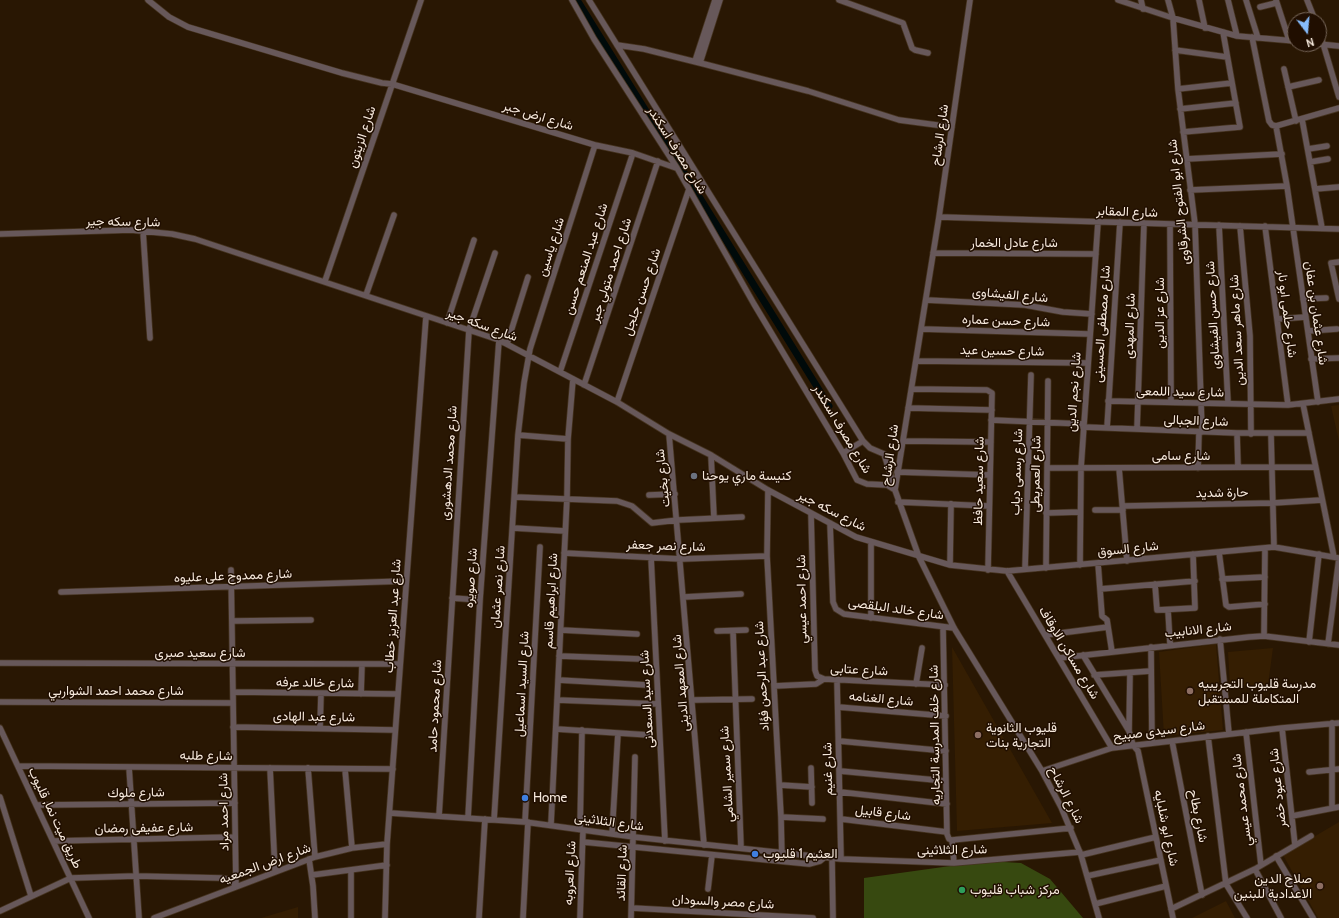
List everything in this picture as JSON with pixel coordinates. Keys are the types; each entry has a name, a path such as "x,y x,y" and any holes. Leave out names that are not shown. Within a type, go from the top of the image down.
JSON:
{"street":[{"name":"شارع ارض جبر","path":"148,0 169,17 188,27 342,73 392,84 595,145 633,153 677,168"},
{"name":"شارع الزيتون","path":"325,281 421,0"},
{"name":"شارع مصرف اسكندر","path":"572,0 594,39 677,168 754,304 843,453 854,475 862,483 882,484 895,490"},
{"name":"شارع مصرف اسكندر","path":"589,0 862,441 870,448 884,454 895,490"},
{"path":"697,62 715,0"},
{"path":"697,62 720,0"},
{"path":"839,0 903,23 912,48 928,53"},
{"name":"شارع الرشاح","path":"970,0 939,217 895,490 898,502 919,557 954,628 1042,771 1072,828 1099,918"},
{"path":"1119,0 1205,28 1237,36 1287,41"},
{"path":"1141,0 1143,9"},
{"name":"شارع ابو الفتوح الشرقاوى","path":"1168,0 1173,18 1180,110 1195,224 1201,403 1201,432 1198,468"},
{"path":"1199,0 1205,28"},
{"path":"1228,0 1237,36"},
{"path":"1246,0 1255,38"},
{"path":"1307,0 1312,12"},
{"path":"1260,7 1276,1 1287,28"},
{"path":"1183,132 1240,127 1223,32"},
{"name":"شارع عثمان بن عفان","path":"1255,38 1270,124 1276,126 1288,186 1318,402"},
{"path":"617,45 644,49 808,91 899,120 952,127"},
{"path":"1327,45 1339,46"},
{"path":"1175,50 1227,57"},
{"path":"1325,52 1339,97"},
{"path":"1284,69 1288,88 1308,149 1322,228"},
{"path":"1288,88 1319,80"},
{"path":"1178,89 1232,83"},
{"path":"1180,110 1236,103"},
{"path":"1276,126 1339,108"},
{"name":"شارع ياسين","path":"529,356 530,348 595,145"},
{"path":"1308,149 1327,146"},
{"name":"شارع عبد المنعم حسن","path":"560,372 633,153"},
{"path":"1186,159 1282,154"},
{"path":"1310,162 1328,159"},
{"name":"شارع احمد متولي جبر","path":"584,385 658,161"},
{"path":"1190,190 1288,186"},
{"path":"1315,189 1339,187"},
{"name":"شارع حسن جلجل","path":"617,402 689,189"},
{"path":"366,294 394,215"},
{"name":"شارع المقابر","path":"939,217 1339,229"},
{"name":"شارع نجم الدين","path":"1080,565 1083,425 1098,222"},
{"name":"شارع مصطفى الحسينى","path":"1107,428 1120,222"},
{"name":"شارع المهدى","path":"1137,429 1144,223"},
{"name":"شارع عز الدين","path":"1170,224 1171,402"},
{"name":"شارع حسن الفيشاوى","path":"1219,225 1228,403"},
{"name":"شارع ماهر سعد الدين","path":"1240,226 1249,312 1251,434"},
{"name":"شارع حلمى ابو نار","path":"1265,226 1288,405"},
{"path":"143,231 150,338"},
{"name":"شارع سكه جير","path":"0,234 143,231 195,239 366,294 426,317 499,340 617,402 670,434 711,455 768,490 830,523 872,543 919,557"},
{"path":"447,323 474,240"},
{"name":"شارع محمد الدهشورى","path":"452,598 469,330 495,253"},
{"name":"شارع عادل الخمار","path":"933,253 1096,254"},
{"path":"1339,262 1331,262 1339,299"},
{"path":"507,344 528,277"},
{"path":"1303,299 1326,298"},
{"name":"شارع الفيشاوى","path":"926,300 1025,306 1060,312 1092,314"},
{"name":"شارع عبد العزيز خطاب","path":"385,918 387,844 426,317"},
{"path":"1277,319 1306,318"},
{"name":"شارع حسن عماره","path":"921,329 1089,334"},
{"path":"1308,330 1337,329"},
{"name":"شارع صويره","path":"468,818 480,600 499,340"},
{"name":"شارع نصر عثمان","path":"494,820 518,435 529,356"},
{"path":"1312,359 1339,358"},
{"name":"شارع حسين عيد","path":"916,361 1088,363"},
{"name":"شارع رسمى دياب","path":"1025,569 1030,375"},
{"name":"شارع ابراهيم قاسم","path":"551,824 565,531 568,498 568,439 573,380"},
{"name":"شارع العمريطى","path":"1046,568 1048,381"},
{"name":"شارع سعيد حافظ","path":"912,389 987,390 991,392 992,410 988,570"},
{"name":"شارع سيد اللمعى","path":"1108,401 1288,405 1339,399"},
{"path":"1303,404 1322,500 1337,558 1328,644"},
{"path":"908,408 992,410"},
{"name":"شارع الجبالى","path":"991,420 1048,422 1107,428 1201,432 1251,434 1308,433"},
{"path":"1237,433 1238,467"},
{"name":"شارع بخيت","path":"670,434 678,520"},
{"path":"1272,434 1274,547"},
{"path":"518,435 568,439"},
{"path":"843,453 862,441"},
{"path":"903,441 991,442"},
{"path":"711,455 714,518"},
{"name":"شارع سامى","path":"1047,468 1315,467"},
{"path":"1119,468 1127,561"},
{"path":"897,472 990,474"},
{"name":"شارع عبد الرحمن فؤاد","path":"768,490 767,556 782,817 782,861"},
{"path":"649,495 675,494"},
{"path":"515,498 568,498 617,501 626,503 652,523 678,520 742,517"},
{"name":"حارة شديد","path":"1095,510 1322,500"},
{"path":"898,502 989,506"},
{"path":"950,565 951,504"},
{"path":"1046,513 1080,512"},
{"name":"شارع احمد عيسي","path":"811,513 815,670 817,676 824,679"},
{"name":"شارع المعهد الدينى","path":"678,520 704,845"},
{"name":"شارع خالد البلقصى","path":"830,523 833,602 836,609 844,614 954,628"},
{"path":"513,528 565,531"},
{"path":"872,543 872,618"},
{"name":"شارع السيد اسماعيل","path":"523,918 526,822 540,547"},
{"name":"شارع السوق","path":"919,557 950,565 1007,571 1274,547 1337,558"},
{"path":"1264,636 1265,548"},
{"path":"1219,552 1226,606 1265,604"},
{"name":"شارع نصر جعفر","path":"564,554 681,559 767,556"},
{"path":"1155,584 1156,609 1158,611 1196,608 1194,554"},
{"path":"1309,642 1319,554"},
{"name":"شارع سيد السعدنى","path":"651,557 665,841"},
{"path":"1098,564 1102,616 1107,620 1112,652"},
{"name":"شارع احمد مراد","path":"231,570 236,885"},
{"name":"شارع مساكن الاوقاف","path":"1007,571 1112,748"},
{"path":"1222,579 1265,577"},
{"name":"شارع ممدوح على عليوه","path":"62,592 406,581"},
{"path":"1100,589 1195,581"},
{"path":"684,597 741,594"},
{"path":"452,598 480,600"},
{"name":"شارع محمود حامد","path":"439,816 452,598"},
{"path":"1168,610 1170,644"},
{"path":"232,620 311,620"},
{"name":"شارع خلف المدرسة التجاريه","path":"944,627 947,832"},
{"path":"1045,634 1108,627"},
{"path":"560,630 637,634"},
{"path":"717,631 746,630"},
{"name":"شارع سمير الشامي","path":"733,631 734,699 741,848"},
{"name":"شارع الانابيب","path":"1059,658 1170,644 1264,636 1339,645"},
{"path":"1220,639 1229,734"},
{"path":"1151,647 1152,743"},
{"path":"916,684 922,648"},
{"path":"1083,655 1129,731"},
{"path":"559,656 641,659"},
{"name":"شارع سعيد صبرى","path":"0,663 400,664"},
{"path":"361,694 362,664"},
{"path":"1094,675 1151,671"},
{"path":"1129,731 1130,673"},
{"name":"شارع عتابى","path":"774,686 817,684 824,679 945,686"},
{"path":"558,680 646,685"},
{"name":"شارع غنيم","path":"837,680 842,859"},
{"name":"شارع خالد عرفه","path":"233,692 398,694"},
{"path":"320,728 321,694"},
{"path":"693,700 752,699"},
{"path":"557,700 658,704"},
{"name":"شارع محمد احمد الشواربي","path":"0,702 233,703"},
{"name":"شارع الغنامه","path":"838,707 946,716"},
{"path":"1332,723 1332,807"},
{"name":"شارع سيدى صبيح","path":"1042,771 1112,748 1208,736 1339,723"},
{"name":"شارع عبد الهادى","path":"233,727 395,730"},
{"name":"طريق ميت نما, قليوب","path":"0,728 89,918"},
{"name":"شارع عبود خضر","path":"1282,728 1295,845"},
{"path":"556,729 649,735"},
{"name":"شارع العروبه","path":"580,918 583,842 582,730"},
{"name":"شارع ابو شلبايه","path":"1129,731 1133,745 1138,751 1171,909 1171,918"},
{"name":"شارع محمد عيسي","path":"1246,732 1261,865"},
{"path":"612,834 618,733"},
{"path":"1208,736 1226,884 1246,918"},
{"path":"839,740 946,751"},
{"name":"شارع بطاح","path":"1172,741 1202,895"},
{"name":"شارع القائد","path":"631,918 634,847 635,757"},
{"name":"شارع طلبه","path":"19,766 393,769"},
{"path":"129,767 139,918"},
{"path":"270,768 276,870"},
{"path":"308,768 315,918"},
{"path":"812,768 812,803"},
{"path":"346,769 352,848"},
{"path":"1309,772 1339,769"},
{"path":"840,771 946,781"},
{"path":"780,785 812,787"},
{"path":"840,792 947,804"},
{"path":"0,798 31,896"},
{"name":"شارع ملوك","path":"37,805 235,803"},
{"path":"1292,816 1332,807 1339,807"},
{"name":"شارع الثلاثينى","path":"390,813 551,824 582,830 665,841 842,859 954,864 1080,853 1156,837"},
{"path":"782,817 823,819"},
{"name":"شارع قابيل","path":"840,818 947,832"},
{"path":"479,918 485,819"},
{"path":"952,840 1072,828"},
{"path":"947,832 948,837 952,840 954,864"},
{"path":"1171,909 1255,869 1311,836"},
{"name":"شارع عفيفى رمضان","path":"53,841 236,837"},
{"name":"شارع الثلاثينى","path":"583,842 808,864 820,861 825,857"},
{"name":"شارع ارض الجمعيه","path":"154,918 236,885 312,858 352,848 387,844"},
{"path":"708,889 712,855"},
{"path":"1276,856 1313,918"},
{"path":"832,858 833,918"},
{"path":"1087,876 1161,860"},
{"path":"312,875 387,866"},
{"path":"1255,869 1281,918"},
{"path":"351,870 351,918"},
{"path":"0,911 71,878 136,876 222,878 232,881 236,885"},
{"path":"1095,904 1166,886"},
{"name":"شارع مصر والسودان","path":"632,908 734,916 813,918"}],"shaded area":[{"path":"1339,405 1339,441 1331,406"},
{"name":"مدرسة قليوب التجريبيه المتكاملة للمستقبل","path":"1216,644 1223,730 1164,736 1159,652"},
{"name":"قليوب الثانوية التجارية بنات","path":"952,647 1052,823 957,831"},
{"path":"1273,648 1268,685 1230,686 1228,652"},
{"name":"صلاح الدين الاعدادية للبنين","path":"1339,822 1339,918 1318,918 1283,855"},
{"path":"1226,901 1235,918 1192,918"},
{"path":"298,907 298,918 261,918"}],"green space":[{"name":"مركز شباب قليوب","path":"986,861 1021,863 1050,879 1083,918 864,918 864,878"}],"waterway":[{"path":"577,0 829,406"}],"place":[{"name":"كنيسة ماري يوحنا","path":"694,476"},
{"name":"مدرسة قليوب التجريبيه المتكاملة للمستقبل","path":"1190,691"},
{"name":"قليوب الثانوية التجارية بنات","path":"978,735"},
{"name":"Home","path":"525,798"},
{"name":"العثيم 1 قليوب","path":"755,854"},
{"name":"صلاح الدين الاعدادية للبنين","path":"1320,886"},
{"name":"مركز شباب قليوب","path":"962,890"}]}
